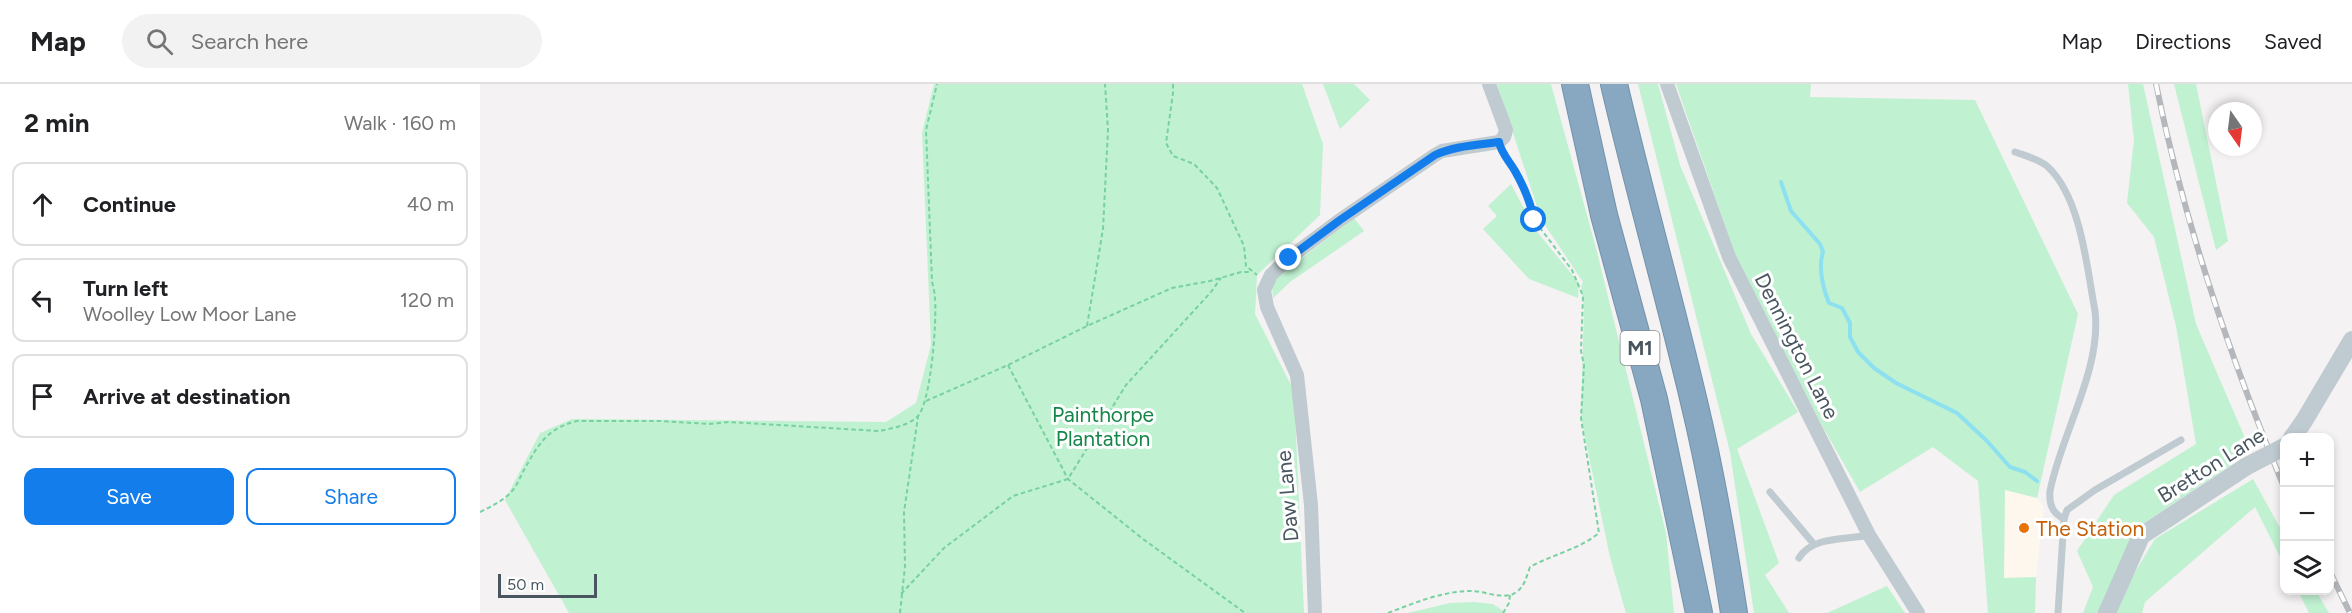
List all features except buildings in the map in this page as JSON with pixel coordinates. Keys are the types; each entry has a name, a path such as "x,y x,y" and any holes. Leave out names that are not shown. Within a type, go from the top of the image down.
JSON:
{"highway":[{"name":"M1","path":"1575,84 1604,215 1654,399 1699,613"},
{"name":"M1","path":"1614,84 1695,403 1719,522 1734,613"}],"street":[{"path":"1267,280 1289,258 1340,220 1435,155 1499,142 1506,130 1490,84"},
{"name":"Dennington Lane","path":"1666,84 1729,257 1869,535 1918,613"},
{"name":"Daw Lane","path":"1267,280 1264,290 1267,307 1297,375 1311,505 1315,613"},
{"name":"Bretton Lane","path":"2296,433 2352,340"},
{"name":"Bretton Lane","path":"2107,613 2141,536 2247,466 2280,449"}],"lane":[{"path":"2014,152 2041,162 2058,179 2075,217 2095,310 2097,325 2093,353 2050,490 2049,498 2054,511 2064,519"},
{"path":"2058,613 2064,519 2067,510 2095,490 2181,440"},
{"path":"1770,492 1813,543"},
{"path":"1799,558 1804,549 1813,543 1869,535"}],"path":[{"path":"900,613 905,566 904,512 918,417 926,401 933,344 935,300 932,281 926,130 937,84"},
{"path":"1087,326 1103,229 1108,130 1105,84"},
{"path":"1173,84 1166,143 1169,150 1173,156 1194,164 1217,188 1244,246 1246,267 1267,280"},
{"path":"1389,613 1421,601 1470,591 1510,595 1525,583 1530,567 1586,543 1599,533 1581,418 1584,308 1581,287 1572,270 1534,220 1532,207 1525,196 1521,182 1500,149 1499,142"},
{"path":"926,401 1172,288 1241,272 1251,272"},
{"path":"901,594 944,548 1013,496 1068,479 1126,385 1212,292 1221,278"},
{"path":"1008,365 1068,479 1245,613"},
{"path":"480,512 501,501 514,489 549,432 571,423 662,421 709,424 729,422 878,431 895,428 918,417"},
{"path":"1503,613 1509,603 1510,595"}],"shaded area":[{"path":"2005,489 2037,498 2044,507 2036,577 2004,579"}],"green space":[{"name":"Painthorpe Plantation","path":"934,84 1302,84 1323,144 1320,215 1257,275 1255,314 1294,391 1304,613 569,613 505,500 540,433 572,419 886,422 916,403 931,345 922,133"},
{"path":"1323,84 1354,84 1370,100 1340,129"},
{"path":"1497,84 1551,84 1596,248 1666,533 1674,613 1626,613 1610,557 1581,418 1584,308 1581,287 1583,282 1541,219"},
{"path":"1638,84 1658,84 1680,165 1751,334 1798,412 1737,449 1779,563 1765,575 1789,613 1754,613 1730,452"},
{"path":"1676,84 1811,84 1810,97 1975,100 2078,314 2037,498 2005,490 2004,578 2036,577 2035,613 1988,613 1978,481 1933,447 1860,492 1820,422 1735,254"},
{"path":"2128,84 2143,84 2196,324 2251,452 2135,529 2098,613 2083,613 2093,587 2077,551 2114,495 2196,444 2176,326 2154,237 2127,203 2134,140"},
{"path":"2174,84 2196,84 2208,143 2208,156 2211,156 2228,241 2216,250"},
{"path":"1511,184 1534,228 1579,283 1578,298 1529,279 1483,229 1497,216 1488,206"},
{"path":"1354,218 1364,231 1290,282 1273,298 1272,285 1281,274"},
{"path":"2253,479 2280,528 2280,557 2255,507 2145,602 2142,613 2117,613 2133,575 2155,539"},
{"path":"1887,586 1905,613 1827,613"},
{"path":"2300,595 2318,595 2329,613 2309,613"},
{"path":"1450,603 1493,604 1506,613 1408,613"}],"waterway":[{"path":"1781,182 1791,211 1820,244 1823,252 1822,278 1829,303 1842,308 1850,323 1850,337 1858,352 1874,368 1896,383 1957,413 2010,467 2025,472 2037,481"}],"railway":[{"path":"2156,84 2180,187 2210,289 2245,389 2280,477"},
{"path":"2334,580 2350,613"}],"place":[{"name":"The Station","path":"2024,528"}],"route":[{"path":"1289,258 1435,155 1469,146 1499,142 1500,149 1521,182 1525,196 1532,207 1534,220"}]}
